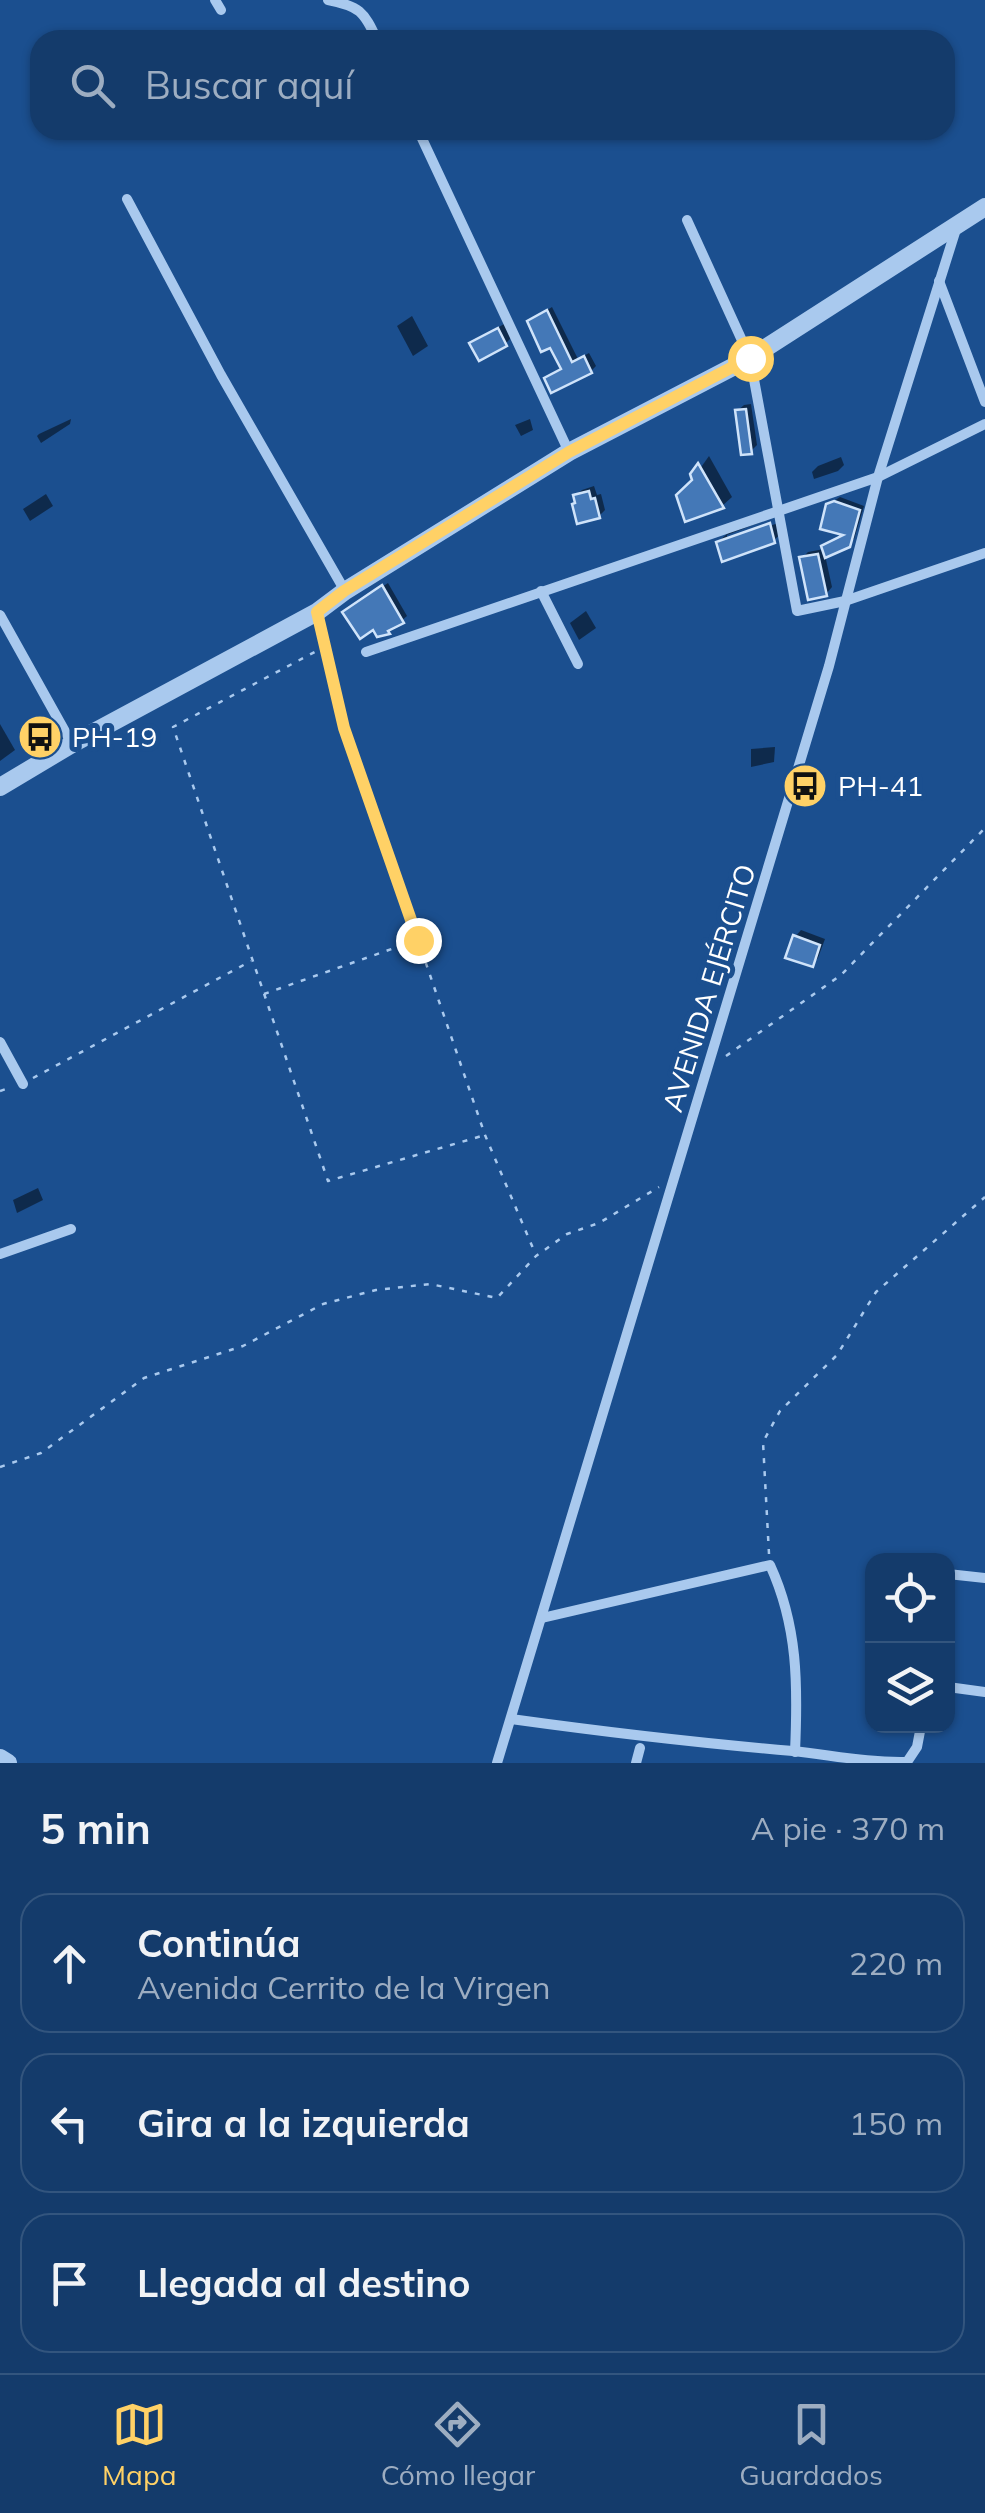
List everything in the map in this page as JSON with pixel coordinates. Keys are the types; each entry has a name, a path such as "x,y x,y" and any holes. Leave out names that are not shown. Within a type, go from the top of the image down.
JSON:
{"street":[{"path":"328,0 354,5 372,30"},
{"path":"423,140 569,452"},
{"path":"127,199 221,376 344,591"},
{"path":"0,787 317,612 344,591 569,452 750,358 985,206"},
{"path":"687,220 750,358 797,611 845,601 985,553"},
{"name":"AVENIDA EJÉRCITO","path":"497,1763 677,1175 829,666 878,476 957,225"},
{"path":"939,279 985,402"},
{"path":"366,652 878,476 985,424"},
{"path":"541,591 578,664"},
{"path":"0,615 72,744"},
{"path":"0,1042 23,1084"},
{"path":"0,1254 71,1229"},
{"path":"542,1618 770,1565 785,1597 795,1642 798,1692 794,1752"},
{"path":"955,1575 985,1578"},
{"path":"955,1688 985,1692"},
{"path":"511,1720 719,1747 881,1762 906,1762 920,1733"},
{"path":"718,1763 719,1747"},
{"path":"636,1763 640,1748"},
{"path":"0,1758 8,1763"}],"path":[{"path":"317,612 344,728 486,1135 536,1256"},
{"path":"326,646 173,727 328,1181 486,1135"},
{"path":"709,1068 841,976 985,828"},
{"path":"264,994 418,940"},
{"path":"0,1091 23,1084 252,961"},
{"path":"0,1466 41,1453 144,1378 242,1346 323,1304 376,1290 430,1284 497,1298 536,1256 566,1234 599,1223 677,1175"},
{"path":"770,1565 763,1442 780,1410 836,1355 876,1292 985,1198"}],"building":[{"path":"547,310 572,362 584,356 592,373 551,393 544,378 561,369 550,348 541,352 527,321"},
{"path":"498,328 507,346 479,361 469,343"},
{"path":"746,409 752,454 741,455 735,410"},
{"path":"698,463 724,508 685,522 676,495 692,480 690,474"},
{"path":"589,491 600,518 577,524 573,495"},
{"path":"834,501 860,510 850,547 825,558 821,546 843,535 820,529 826,504"},
{"path":"770,523 775,543 722,562 716,542"},
{"path":"818,554 827,596 808,600 799,557"},
{"path":"382,585 404,623 388,631 390,634 377,637 373,630 360,639 342,612"},
{"path":"793,935 820,945 813,967 785,958"}],"place":[{"name":"PH-19","path":"40,737"},
{"name":"PH-41","path":"805,786"}],"route":[{"path":"418,940 344,728 317,612 344,591 569,452 750,358"}]}
